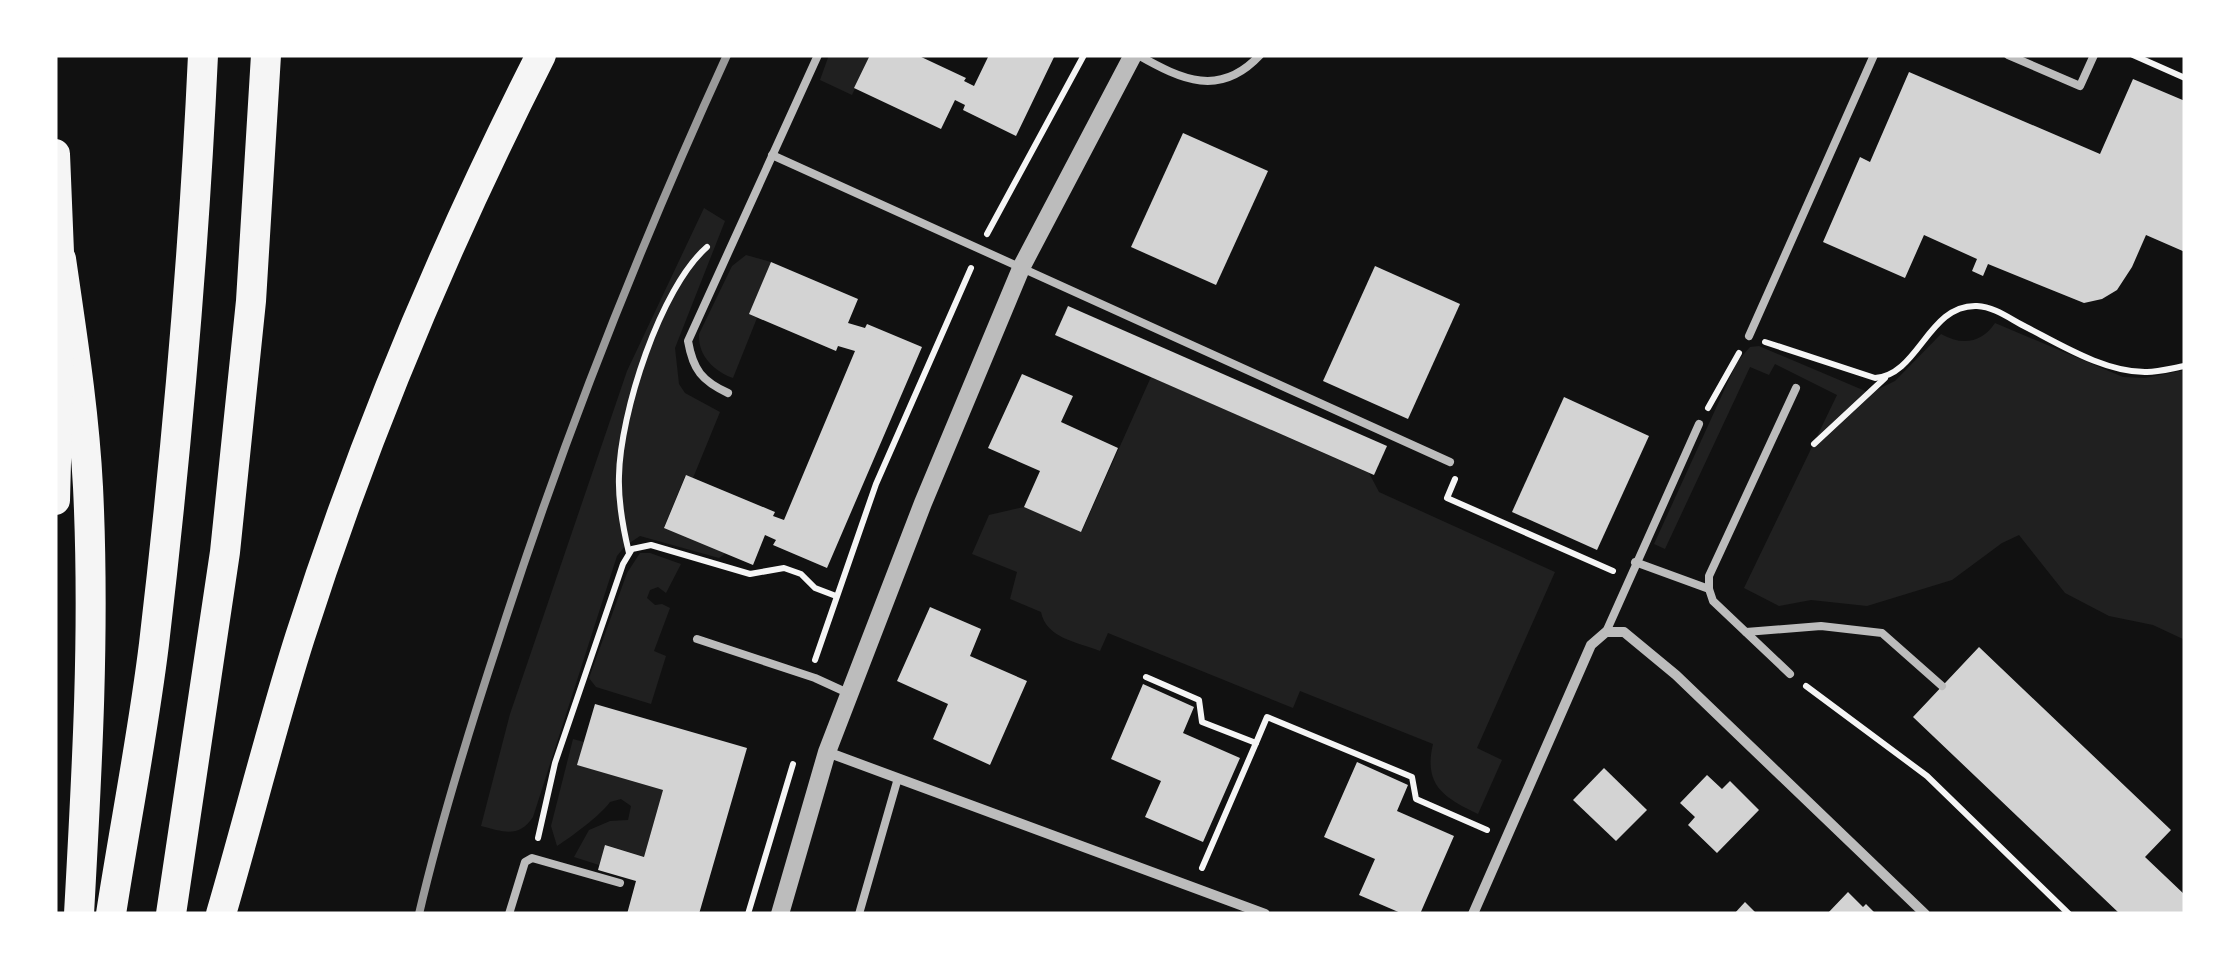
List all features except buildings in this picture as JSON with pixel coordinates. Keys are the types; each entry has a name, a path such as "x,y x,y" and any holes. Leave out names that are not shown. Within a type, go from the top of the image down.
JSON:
{"highway":[{"path":"111,914 153,648 184,364 204,55"},
{"path":"170,914 225,552 251,301 266,55"},
{"path":"221,914 300,637 348,498 433,284 541,55"},
{"path":"55,154 61,259 55,500"},
{"path":"61,259 84,420 91,562 91,722 80,914"}],"street":[{"path":"780,914 827,752 922,503 1022,266 1135,55"},
{"path":"1473,914 1591,645 1606,632 1624,632 1676,675 1925,914"},
{"path":"827,752 1265,914"}],"lane":[{"path":"728,393 697,373 688,341 818,55"},
{"path":"1135,55 1170,74 1218,82 1237,75 1260,55"},
{"path":"1749,336 1874,55"},
{"path":"2008,55 2080,86 2094,55"},
{"path":"772,155 1450,462"},
{"path":"1790,674 1714,601 1709,576 1796,388"},
{"path":"1606,632 1698,424"},
{"path":"1635,562 1709,590"},
{"path":"1746,632 1821,626 1882,633 1942,686"},
{"path":"697,639 815,678 850,694"},
{"path":"859,914 898,778"},
{"path":"509,914 525,862 532,858 620,883"}],"path":[{"path":"815,678 816,652 876,484 980,249 1084,55"},
{"path":"2132,55 2185,78"},
{"path":"532,858 555,763 629,554 618,476 631,399 650,342 682,275 708,246 733,240"},
{"path":"1814,444 1886,377 1897,372 1934,326 1971,306 1998,312 2113,368 2147,372 2185,366"},
{"path":"1698,424 1749,336 1863,374 1886,377"},
{"path":"1450,462 1460,466 1447,498 1628,578"},
{"path":"629,554 640,545 651,545 734,572 764,574 784,568 836,596"},
{"path":"1790,674 1927,776 2069,914"},
{"path":"1146,678 1200,700 1202,722 1256,743"},
{"path":"1193,887 1267,716 1412,776 1416,800 1506,838"},
{"path":"748,914 795,757"}],"shaded area":[{"path":"829,55 870,55 852,95 820,80"},
{"path":"704,208 725,221 675,348 679,384 685,393 720,412 693,478 685,476 664,527 726,553 719,558 640,536 625,546 617,556 533,817 516,831 481,826 510,714 627,371"},
{"path":"746,255 771,262 750,314 757,318 733,378 708,362 699,334 732,266"},
{"path":"1995,323 2123,377 2145,378 2185,370 2185,640 2153,625 2109,616 2065,593 2019,535 1952,580 1867,606 1811,600 1779,606 1744,588 1837,395 1775,364 1769,375 1750,367 1665,549 1654,544 1737,362 1750,347 1759,346 1870,393 1895,381 1941,334 1971,341"},
{"path":"1151,377 1369,473 1379,492 1555,572 1477,748 1502,760 1478,814 1439,789 1431,770 1433,744 1300,691 1293,708 1108,633 1100,651 1073,642 1049,628 1041,612 1010,599 1017,572 972,554 989,515 1024,507 1082,531"},
{"path":"640,553 681,564 666,593 658,587 650,590 647,598 655,605 670,608 654,651 666,656 651,704 596,687 589,678 627,573"},
{"path":"573,739 584,742 578,765 663,790 644,857 606,845 599,865 574,857 589,830 610,821 628,820 631,806 621,799 610,802 557,846 551,826"}],"railway":[{"path":"419,914 467,739 550,488 634,270 727,55"}]}
